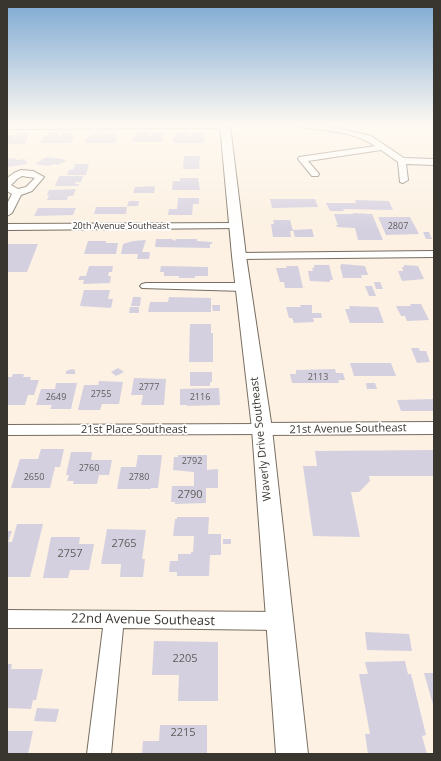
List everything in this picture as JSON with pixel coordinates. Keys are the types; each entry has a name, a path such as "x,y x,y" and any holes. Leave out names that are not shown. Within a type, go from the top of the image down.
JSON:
{"main road":[{"name":"Waverly Drive Southeast","path":"229,161 239,256 262,430 292,754"}],"street":[{"path":"303,161 316,174"},
{"path":"403,180 402,161 434,162"},
{"path":"21,173 32,173 40,177 34,186 28,191 17,194 10,190 7,186 12,177 21,173"},
{"path":"7,213 17,194"},
{"name":"20th Avenue Southeast","path":"7,227 236,226"},
{"path":"239,256 434,254"},
{"path":"146,286 244,286"},
{"name":"21st Avenue Southeast","path":"262,430 434,428"},
{"name":"21st Place Southeast","path":"7,430 262,430"},
{"name":"22nd Avenue Southeast","path":"7,619 279,621"},
{"path":"99,754 114,619"}],"building":[{"path":"7,161 26,161 27,164 7,167"},
{"path":"40,161 66,161 58,165 53,164 50,166 35,164"},
{"path":"184,161 200,161 199,169 183,169"},
{"path":"75,164 89,164 86,175 67,175 69,170 73,170"},
{"path":"59,176 83,176 81,182 76,182 75,184 79,184 78,186 55,186"},
{"path":"180,178 198,178 200,190 172,190 173,181 180,181"},
{"path":"135,187 155,187 154,193 133,193"},
{"path":"76,189 73,196 68,196 67,200 47,200 49,190"},
{"path":"178,198 199,198 199,204 193,204 192,215 168,215 169,209 177,209"},
{"path":"270,199 315,199 318,207 272,208"},
{"path":"355,200 389,201 393,210 343,209 344,211 330,211 326,203 356,203"},
{"path":"129,201 139,201 138,206 127,206"},
{"path":"96,207 127,207 126,214 94,214"},
{"path":"38,208 76,208 73,215 34,216"},
{"path":"334,214 372,214 383,240 358,240 355,228 337,227 336,225 338,225"},
{"path":"378,217 410,217 419,234 386,235"},
{"path":"273,220 290,220 293,231 290,231 291,237 273,237 271,224 274,224"},
{"path":"312,229 314,237 295,237 293,230"},
{"path":"423,232 429,232 432,239 426,239"},
{"path":"156,239 172,239 175,241 176,239 197,239 197,241 212,242 212,244 210,244 210,248 155,247"},
{"path":"146,240 142,252 150,252 149,259 137,259 138,254 121,254 123,244 133,241"},
{"path":"88,241 118,243 116,254 84,254"},
{"path":"8,244 38,244 27,272 7,272"},
{"path":"341,264 365,266 368,275 361,275 362,278 343,278 340,266"},
{"path":"314,265 329,265 333,280 330,280 330,282 310,281 308,271 313,271 312,268 314,268"},
{"path":"404,265 418,266 424,279 402,281 398,271 403,271 402,267 404,267"},
{"path":"89,266 113,266 112,272 109,272 108,276 111,276 110,283 83,284 84,280 78,280 80,276 86,276"},
{"path":"161,266 208,267 208,276 179,278 179,276 164,276 164,272 160,272"},
{"path":"286,266 298,266 303,288 285,288 284,282 280,282 276,268 287,268"},
{"path":"374,282 380,282 383,289 376,289"},
{"path":"365,286 372,286 376,296 369,296"},
{"path":"84,290 110,290 108,299 113,299 111,308 80,306"},
{"path":"133,297 141,297 140,306 131,306"},
{"path":"169,297 211,298 211,312 148,312 150,302 168,302"},
{"path":"410,304 421,304 429,320 407,321 405,316 401,316 396,306 411,306"},
{"path":"212,305 220,305 220,311 213,311"},
{"path":"300,305 312,305 312,313 321,313 322,318 313,318 314,322 294,323 292,318 289,318 286,307 301,307"},
{"path":"349,306 378,307 384,323 350,323 345,309 350,309"},
{"path":"130,307 139,307 139,313 129,313"},
{"path":"190,324 211,324 211,333 213,333 213,362 189,362"},
{"path":"411,348 419,348 420,351 426,351 430,362 417,363"},
{"path":"350,363 391,363 396,376 354,376"},
{"path":"118,368 124,372 116,376 111,372"},
{"path":"72,369 75,370 75,374 66,374 66,371"},
{"path":"335,369 336,373 343,373 345,380 338,380 339,383 292,383 290,374 296,374 296,370"},
{"path":"190,372 212,372 212,382 210,382 210,386 190,386"},
{"path":"13,374 24,374 23,377 31,377 30,380 39,380 34,395 28,395 25,405 7,405 7,377 12,377"},
{"path":"134,378 166,379 164,405 141,405 143,395 131,395"},
{"path":"99,381 123,382 119,404 102,404 100,410 78,410 84,385 98,385"},
{"path":"56,383 77,383 71,409 50,409 52,405 36,405 41,389 55,389"},
{"path":"366,383 375,383 377,389 367,389"},
{"path":"219,388 220,405 180,405 180,389"},
{"path":"434,399 434,411 401,411 397,400"},
{"path":"41,449 64,449 60,467 55,467 50,488 11,488 20,459 38,459"},
{"path":"434,450 434,476 369,476 370,481 359,492 351,492 360,537 313,536 303,466 317,466 315,451"},
{"path":"71,452 92,452 91,460 112,460 109,475 99,475 97,484 73,484 74,481 67,481 69,475 66,475"},
{"path":"138,455 162,455 158,488 117,489 121,467 136,467"},
{"path":"178,455 207,455 207,470 218,469 218,488 206,488 206,503 175,504 175,502 171,502 172,486 194,486 194,472 173,470 174,457 178,457"},
{"path":"177,517 209,517 208,534 221,534 221,555 210,555 209,576 177,576 177,572 169,572 170,561 178,561 178,554 191,554 191,552 193,552 194,536 173,536 175,519 177,519"},
{"path":"17,524 43,524 30,577 7,577 7,531 12,531 8,542 12,542"},
{"path":"107,529 146,530 142,559 145,559 143,577 120,577 121,564 101,564"},
{"path":"51,537 80,537 79,544 94,544 89,570 70,570 68,578 43,578"},
{"path":"223,539 231,539 231,544 223,544"},
{"path":"365,632 409,634 412,651 367,650"},
{"path":"154,641 218,642 218,701 178,701 179,675 152,675"},
{"path":"405,661 408,674 411,674 426,735 422,736 427,754 368,754 365,734 370,734 359,674 368,674 365,662"},
{"path":"7,664 12,664 11,669 43,669 36,700 33,700 31,709 7,708"},
{"path":"424,673 434,673 434,708"},
{"path":"37,708 59,709 56,722 34,721"},
{"path":"160,725 207,725 207,754 142,754 143,741 159,741"},
{"path":"7,731 33,731 28,754 7,754"}]}
